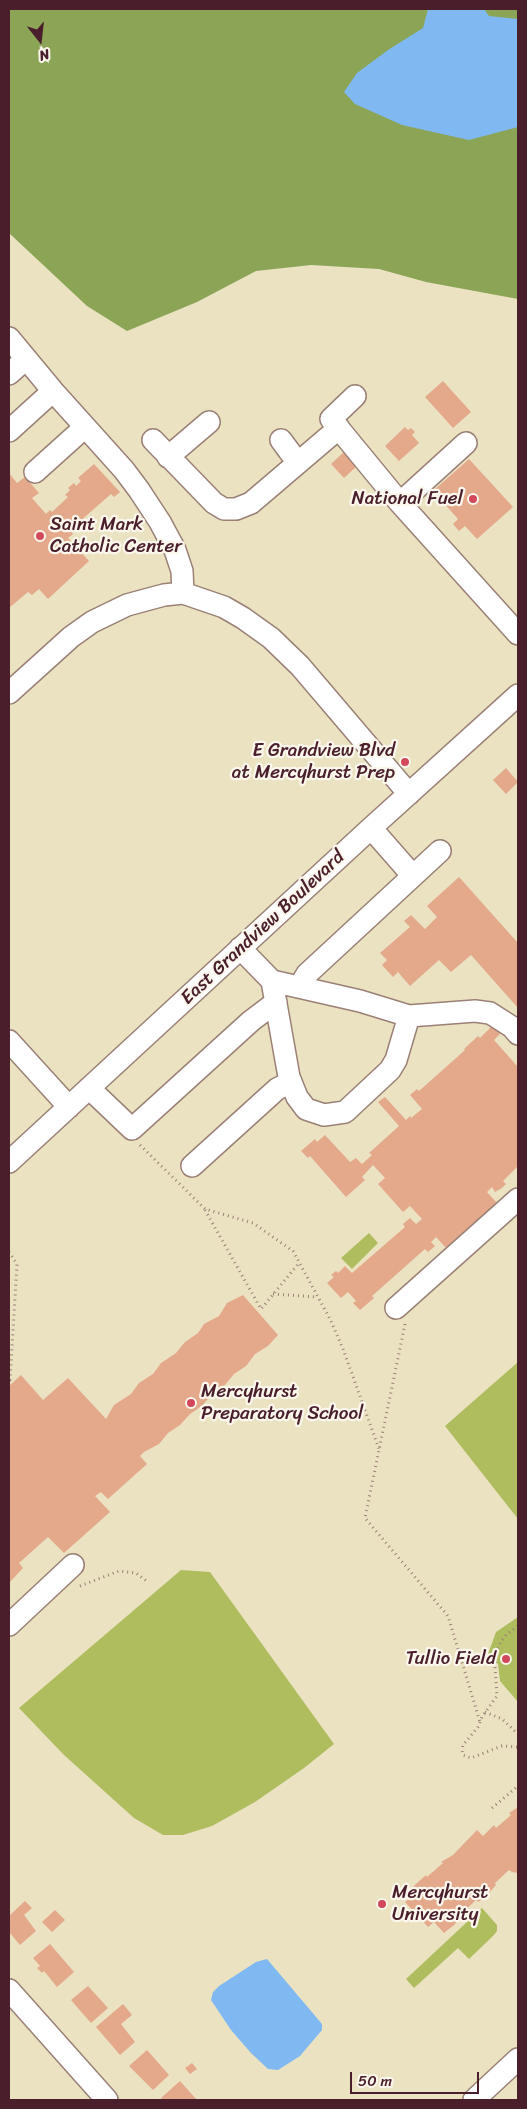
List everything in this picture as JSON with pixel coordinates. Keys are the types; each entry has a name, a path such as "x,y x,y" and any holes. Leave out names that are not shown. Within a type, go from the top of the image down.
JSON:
{"street":[{"path":"9,338 53,392 124,470 160,522 175,550 182,571 183,593"},
{"path":"9,374 26,359"},
{"path":"9,431 53,392"},
{"path":"355,396 331,419 400,503 518,634"},
{"path":"168,457 209,422"},
{"path":"36,472 86,427"},
{"path":"153,440 214,504 224,509 236,509 251,503 339,428"},
{"path":"281,440 298,463"},
{"path":"400,503 460,455"},
{"path":"9,693 71,637 92,622 127,604 164,595 183,593 224,607 271,638 300,666 409,794"},
{"name":"East Grandview Boulevard","path":"9,1162 371,828 518,696"},
{"path":"371,828 413,876"},
{"path":"299,987 307,974 440,851"},
{"path":"240,948 274,992 291,1082 297,1097 306,1109 324,1115 345,1112 390,1070 396,1060 409,1016"},
{"path":"89,1088 132,1130 251,1021 274,992 299,987 360,1001 409,1016 475,1011 490,1013 512,1027 518,1034"},
{"path":"9,1042 69,1107"},
{"path":"192,1166 277,1089 291,1082"},
{"path":"401,1315 518,1199"},
{"path":"9,1625 73,1565"},
{"path":"9,1990 107,2100"},
{"path":"474,2100 518,2059"}],"path":[{"path":"135,1140 205,1209 261,1309 299,1263"},
{"path":"205,1209 253,1223 293,1251 343,1349 379,1450"},
{"path":"9,1252 17,1264 10,1380 9,1378"},
{"path":"273,1294 318,1298"},
{"path":"401,1315 379,1450 365,1518 448,1616 480,1722"},
{"path":"49,1587 68,1590 119,1571 136,1573 148,1582"},
{"path":"518,1626 506,1635 500,1643 496,1653 497,1696 484,1712 480,1722 463,1745 463,1755 471,1758 502,1746 518,1747"},
{"path":"484,1712 502,1719 518,1734"},
{"path":"492,1808 518,1786"}],"green space":[{"path":"9,9 518,9 518,299 426,282 379,269 311,265 256,271 197,302 127,331 87,306 9,233"},
{"path":"369,1233 378,1243 352,1269 341,1258"},
{"path":"518,1362 518,1519 445,1426"},
{"path":"181,1570 210,1572 334,1744 304,1768 255,1802 212,1826 183,1835 163,1835 134,1818 64,1755 19,1708"},
{"name":"Tullio Field","path":"518,1617 518,1702 500,1681 498,1664 488,1654 496,1632"},
{"path":"482,1908 497,1925 497,1931 493,1936 469,1959 458,1948 414,1988 406,1979"}],"water":[{"path":"428,9 484,9 489,16 518,19 518,127 469,140 402,125 355,104 344,92 357,73 388,50 423,28"},
{"path":"267,1959 322,2024 322,2030 300,2056 278,2070 268,2069 251,2053 231,2030 211,2000 213,1992 219,1986 256,1962"}],"building":[{"path":"443,381 471,412 453,428 425,397"},
{"path":"405,427 408,430 411,428 415,432 412,435 419,443 399,461 385,446"},
{"path":"344,452 357,466 344,478 331,464"},
{"name":"National Fuel","path":"469,459 513,507 477,539 465,526 459,531 453,524 458,519 433,491"},
{"name":"Saint Mark Catholic Center","path":"94,464 120,492 114,497 111,494 70,530 73,534 68,538 89,561 48,599 39,589 32,595 28,592 9,608 9,473 17,483 25,477 39,493 32,498 46,514 50,510 52,512 68,497 65,495 70,490 68,488 74,483 76,486 81,481 78,478"},
{"path":"506,768 518,782 506,794 493,780"},
{"path":"459,877 518,943 518,1008 471,955 451,972 439,960 410,986 398,972 393,977 382,965 387,960 380,953 410,927 404,921 411,915 425,929 437,917 427,906"},
{"path":"493,1025 500,1034 494,1040 518,1067 518,1166 503,1181 506,1184 502,1188 495,1192 492,1187 487,1192 497,1203 493,1208 446,1248 436,1237 431,1242 435,1246 428,1252 425,1249 372,1296 374,1298 360,1310 353,1303 356,1301 348,1292 341,1298 327,1283 334,1277 331,1275 336,1271 338,1273 345,1266 352,1273 405,1227 403,1224 410,1218 416,1224 422,1219 410,1206 403,1212 378,1184 385,1178 373,1165 362,1177 365,1180 346,1197 310,1156 308,1158 301,1151 315,1139 317,1142 325,1135 350,1162 356,1158 362,1164 372,1155 369,1153 399,1126 378,1102 385,1097 406,1120 410,1116 411,1118 422,1109 410,1095 417,1089 419,1091 478,1036 480,1038"},
{"path":"243,1295 278,1335 268,1346 255,1354 246,1366 234,1374 224,1386 212,1394 202,1406 168,1433 159,1444 144,1452 140,1456 147,1464 108,1499 101,1492 95,1496 110,1512 64,1553 48,1537 19,1563 23,1568 9,1583 9,1386 21,1375 43,1400 68,1378 106,1419 114,1405 131,1394 139,1383 153,1374 161,1363 176,1353 185,1342 198,1333 204,1324 219,1316 227,1303"},
{"path":"518,1807 518,1873 509,1870 495,1883 496,1885 489,1893 478,1902 476,1900 461,1914 463,1915 454,1925 444,1933 434,1922 428,1927 405,1902 412,1897 407,1892 443,1863 441,1862 453,1855 477,1830 483,1836 494,1825 496,1828 511,1815 509,1813"},
{"path":"25,1901 32,1908 24,1915 36,1931 20,1945 9,1932 9,1916"},
{"path":"55,1910 65,1920 52,1932 42,1922"},
{"path":"50,1944 74,1972 57,1987 44,1971 42,1973 37,1968 40,1966 33,1958"},
{"path":"88,1986 108,2008 91,2023 71,2000"},
{"path":"123,2004 132,2015 121,2024 135,2042 120,2055 96,2027"},
{"path":"147,2050 169,2075 153,2090 129,2066"},
{"path":"192,2063 197,2069 190,2074 185,2068"},
{"path":"180,2081 197,2100 163,2100 161,2098"}],"place":[{"name":"National Fuel","path":"473,499"},
{"name":"Saint Mark Catholic Center","path":"40,536"},
{"name":"E Grandview Blvd at Mercyhurst Prep","path":"405,762"},
{"name":"Mercyhurst Preparatory School","path":"191,1403"},
{"name":"Tullio Field","path":"506,1659"},
{"name":"Mercyhurst University","path":"382,1904"}]}
